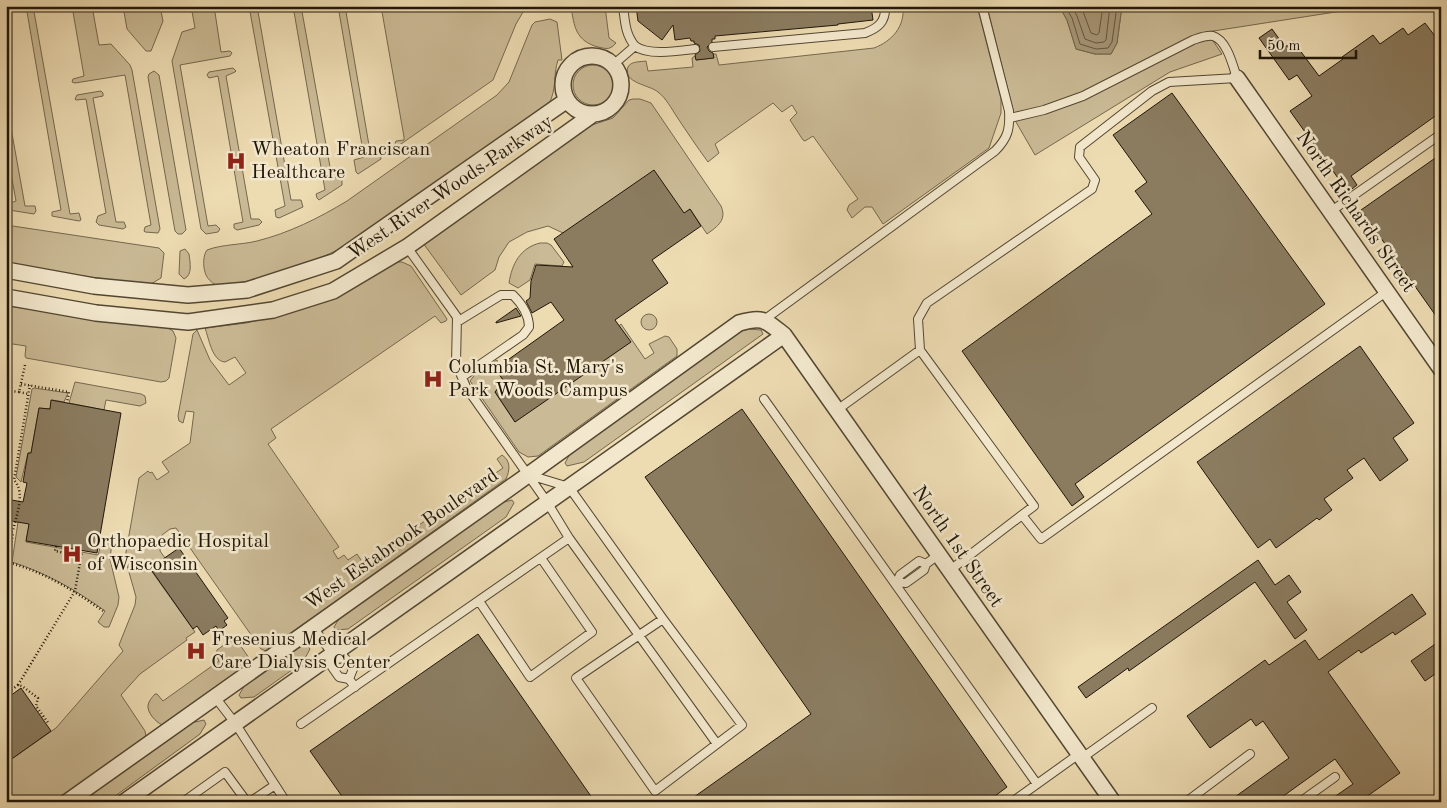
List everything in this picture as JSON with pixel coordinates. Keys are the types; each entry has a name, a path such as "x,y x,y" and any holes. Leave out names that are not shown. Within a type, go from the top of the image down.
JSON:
{"street":[{"name":"West River Woods Parkway","path":"6,297 96,313 188,322 273,310 333,291 407,247 592,115 606,111 613,106 621,90 621,81 613,65 598,57 581,58 567,71 563,81 563,90 572,106 580,112 592,115"},
{"name":"North Richards Street","path":"1237,78 1441,369"},
{"name":"West River Woods Parkway","path":"6,270 94,286 188,295 247,290 336,261 567,100"},
{"name":"West Estabrook Boulevard","path":"66,802 739,323 752,319 764,320"},
{"name":"North 1st Street","path":"764,320 784,335 836,410 932,559 949,571 1113,802"},
{"path":"124,802 235,723 334,657 547,502 784,335"}],"lane":[{"path":"623,6 629,39 640,50 648,52 695,50"},
{"path":"713,47 864,33 876,29 882,22 886,14 885,6"},
{"path":"764,320 995,151 1004,142 1010,125 1009,111 982,6"},
{"path":"949,571 1034,506 920,350 918,320 926,303 1092,189 1095,180 1079,157 1080,147 1152,91 1169,82 1237,78 1228,51 1213,36 1204,36 1083,96 1044,110 1010,118"},
{"path":"613,65 635,46"},
{"path":"1330,212 1441,134"},
{"path":"407,247 457,316 456,363 466,387 547,502 569,538 717,744"},
{"path":"1022,515 1041,539 1386,292"},
{"path":"457,322 500,295 513,294 521,302 529,318 530,327 523,335 462,377"},
{"path":"836,410 920,350"},
{"path":"764,399 1037,784"},
{"path":"528,475 569,487 663,619 742,725 654,790 576,678 663,619"},
{"path":"301,724 569,538"},
{"path":"478,601 530,677 592,632 541,558"},
{"path":"896,583 900,575 919,561 932,559"},
{"path":"314,627 334,657 332,667 339,677 349,679 355,687"},
{"path":"334,657 345,658 353,669 349,679"},
{"path":"214,697 235,723 286,802"},
{"path":"1012,802 1152,708"},
{"path":"1186,802 1250,754"},
{"path":"183,802 224,772 248,802 275,785"},
{"path":"1300,802 1334,777"}],"path":[{"path":"19,392 25,365"},
{"path":"21,384 69,392 67,403"},
{"path":"30,385 14,480 18,484 20,494 8,563 42,574 75,592 103,611"},
{"path":"11,391 29,394"},
{"path":"6,536 13,531"},
{"path":"56,546 56,552 81,556"},
{"path":"6,694 18,685 75,592 82,551"},
{"path":"18,685 38,698 36,706 49,724"}],"shaded area":[{"path":"26,6 33,6 70,214 79,213 81,220 79,221 52,216 52,212 61,210"},
{"path":"72,6 92,6 99,45 111,44 130,65 132,70 160,229 158,233 144,231 145,227 151,225 125,75 72,82 73,79 84,76"},
{"path":"123,6 160,6 163,21 151,51 146,51 127,29"},
{"path":"191,6 214,6 221,52 230,51 232,53 230,56 180,65 208,226 216,225 220,229 218,232 206,234 201,229 172,61 182,32 195,28"},
{"path":"249,6 257,6 291,200 301,200 303,207 279,218 276,217 275,210 285,206"},
{"path":"293,6 301,6 332,178 340,177 342,179 342,185 319,200 316,194 325,190"},
{"path":"338,6 345,6 370,151 380,149 381,159 358,174 354,160 364,157"},
{"path":"381,6 539,6 523,12 516,24 493,80 398,146 395,144 396,141 404,140 404,137"},
{"path":"571,6 605,6 609,38 616,43 610,48 606,48 598,47 585,41 575,27"},
{"path":"903,6 977,6 1001,99 1001,113 989,148 883,224 872,207 865,207 852,218 847,210 849,205 858,199 813,136 805,141 803,140 790,120 797,113 792,105 782,112 773,103 715,144 719,153 708,162 664,97 633,80 627,72 631,64 646,61 648,71 693,67 692,58 695,56 696,60 713,58 713,54 716,54 719,65 874,48 892,37 896,32 902,20"},
{"path":"987,6 1059,6 1067,20 1076,49 1095,54 1111,54 1117,43 1122,6 1374,6 1207,32 1222,54 1170,72 1035,155 1016,122"},
{"path":"550,19 557,22 562,60 558,60 553,92 549,104 342,248 291,269 264,277 228,285 214,284 208,279 204,270 207,250 269,238 326,213 347,201 497,95 509,82 532,25 535,22"},
{"path":"597,65 604,68 610,74 613,85 612,93 604,102 597,105 589,105 582,102 574,93 573,81 576,74 585,66"},
{"path":"233,68 236,71 226,76 251,219 259,219 262,222 259,225 237,230 234,228 234,224 243,222 218,76 209,78 207,75 209,72"},
{"path":"154,71 159,75 186,230 182,234 178,234 175,231 148,77"},
{"path":"101,91 103,96 93,98 116,222 124,222 126,227 123,229 99,225 96,222 98,216 106,213 86,99 75,99 77,95"},
{"path":"640,99 651,103 721,206 723,215 718,225 707,234 690,209 684,214 563,233 548,226 527,232 509,242 499,257 495,270 461,295 423,243 592,125 613,118 629,100"},
{"path":"6,100 25,206 35,206 36,211 34,214 6,208 8,204 16,201 6,146"},
{"path":"6,225 159,248 164,253 161,278 151,284 140,284 6,265"},
{"path":"540,243 551,245 564,262 562,266 535,264 530,280 518,288 509,283 512,269 518,258 527,249"},
{"path":"185,249 189,254 190,268 189,275 184,279 179,274 180,251"},
{"path":"397,262 411,266 447,319 446,321 441,323 435,316 271,429 276,438 268,444 339,547 333,551 338,559 344,555 348,560 357,554 363,563 503,468 497,459 502,455 507,460 509,466 506,479 266,651 261,649 176,528 170,529 162,535 160,551 165,558 150,569 195,632 186,638 187,640 140,674 121,695 145,731 146,737 54,802 6,802 6,763 56,728 123,651 119,645 135,605 136,597 125,558 139,478 148,471 152,472 157,480 169,472 162,462 190,443 194,412 186,411 183,423 179,421 178,416 193,334 197,330 210,360 229,385 246,373 235,357 225,362 217,358 205,328 246,323 295,311 347,291"},
{"path":"6,306 168,328 173,331 176,338 169,378 161,382 26,358 26,346 6,343"},
{"path":"646,314 652,314 657,319 655,328 646,330 641,325 641,319"},
{"path":"621,324 645,359 654,353 649,344 665,336 669,337 677,349 677,356 538,456 528,457 519,452 470,381 476,373 497,360 499,366 495,369 504,381 495,392 515,422"},
{"path":"749,329 761,330 763,334 584,462 567,466 565,463 571,452 737,332"},
{"path":"75,382 141,394 145,396 146,403 140,406 106,400 104,410 69,403"},
{"path":"32,389 68,393 64,402 52,400 50,409 39,408 31,453 28,453 21,482 16,477"},
{"path":"512,500 514,503 506,517 348,629 336,630 334,627 342,614 496,504"},
{"path":"30,521 26,542 98,555 100,548 104,549 106,541 104,540 112,542 110,559 119,597 118,605 109,627 104,627 98,622 105,611 94,603 49,577 12,562 18,522"},
{"path":"229,641 238,642 249,658 249,663 162,725 157,722 150,714 148,708 149,702 154,695 157,694 163,701 219,661 216,656 217,650"},
{"path":"307,645 310,649 303,662 254,697 241,698 239,695 245,685 291,650"},
{"path":"204,720 206,724 200,734 107,802 81,802 191,723"}],"water":[{"path":"1059,6 1122,6 1117,43 1111,54 1095,54 1076,49 1067,20"}],"building":[{"path":"636,6 871,6 873,20 715,36 715,39 712,39 712,42 707,47 713,53 714,58 696,60 695,55 700,51 699,45 691,41 690,38 675,40 673,25 662,40 638,21"},
{"path":"1425,23 1441,44 1441,112 1351,176 1357,185 1348,192 1290,111 1312,96 1297,75 1289,80 1259,38 1272,29 1285,47 1293,41 1319,76 1373,35 1380,44 1403,28 1408,35"},
{"path":"1172,93 1325,304 1075,484 1084,497 1072,506 962,351 1152,214 1135,191 1147,182 1113,135"},
{"path":"1441,154 1441,323 1361,210"},
{"path":"654,170 684,213 690,209 701,226 652,260 668,283 615,320 631,342 515,422 495,392 504,381 495,369 564,320 551,302 532,313 526,301 530,298 531,281 536,265 573,267 554,239"},
{"path":"516,308 521,316 496,323 496,322"},
{"path":"1360,346 1414,423 1393,438 1408,460 1380,481 1364,458 1347,470 1353,478 1324,499 1332,510 1319,520 1317,518 1276,548 1270,539 1258,548 1197,462"},
{"path":"51,400 121,413 97,553 26,541 29,524 6,520 6,499 23,502 27,483 23,482 28,453 31,453 39,408 50,409"},
{"path":"742,409 1007,787 987,802 687,802 811,714 645,477"},
{"path":"179,548 228,618 224,621 227,625 219,631 216,626 203,635 197,626 193,629 150,568"},
{"path":"1258,560 1275,585 1289,575 1301,592 1287,602 1307,630 1295,639 1255,582 1129,671 1128,668 1086,698 1078,687"},
{"path":"1412,594 1426,614 1395,635 1393,632 1361,653 1359,650 1328,672 1400,773 1359,802 1327,802 1353,784 1335,759 1275,802 1228,802 1289,758 1263,721 1256,726 1251,719 1210,748 1187,716 1265,660 1269,665 1305,640 1319,660"},
{"path":"478,634 595,802 346,802 310,751"},
{"path":"1441,640 1441,670 1425,681 1411,661"},
{"path":"21,688 51,731 6,763 6,699"}],"place":[{"name":"Wheaton Franciscan Healthcare","path":"236,161"},
{"name":"Columbia St. Mary's Park Woods Campus","path":"433,379"},
{"name":"Orthopaedic Hospital of Wisconsin","path":"72,554"},
{"name":"Fresenius Medical Care Dialysis Center","path":"196,651"}]}
